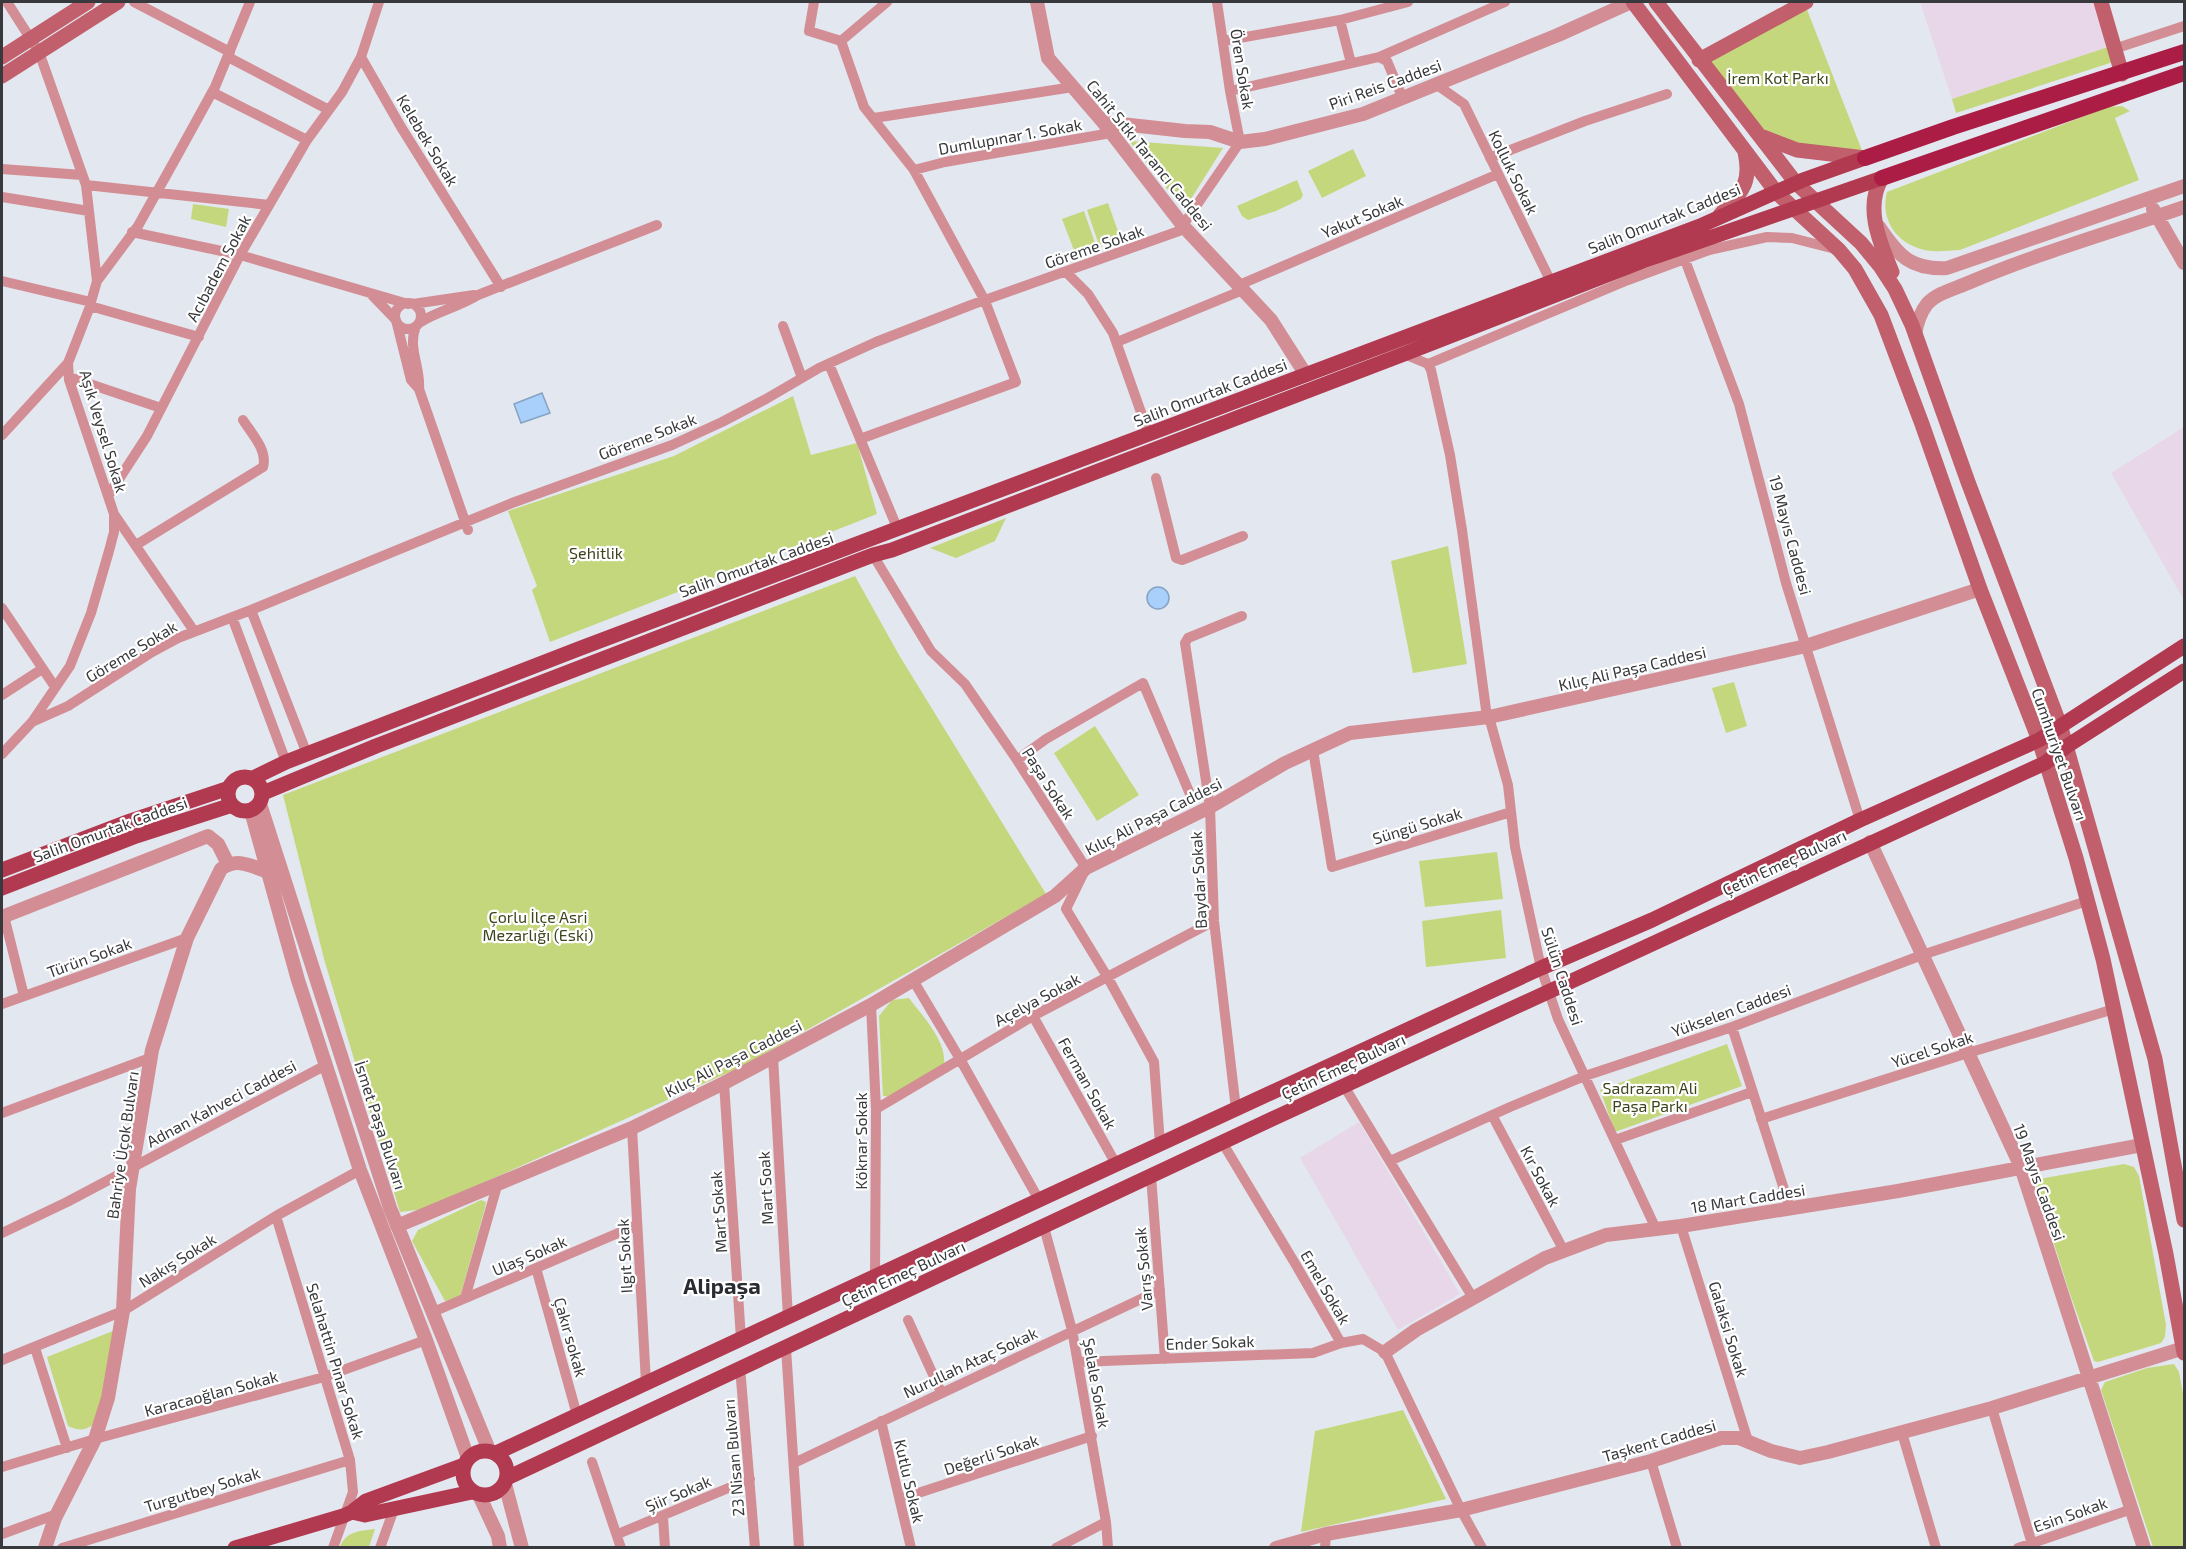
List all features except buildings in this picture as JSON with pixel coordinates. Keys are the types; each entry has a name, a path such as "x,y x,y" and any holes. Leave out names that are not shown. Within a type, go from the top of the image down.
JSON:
{"highway":[{"name":"Salih Omurtak Caddesi","path":"1865,158 2184,52"},
{"name":"Salih Omurtak Caddesi","path":"1882,178 2184,73"}],"main road":[{"path":"2,76 88,2"},
{"path":"2,57 35,46 118,2"},
{"name":"Cumhuriyet Bulvarı","path":"1632,2 1776,192 1797,209 1855,269 1881,315 1980,589 2038,740 2076,858 2114,1010 2184,1351"},
{"name":"Cumhuriyet Bulvarı","path":"1657,2 1699,60 1796,183 1861,243 1880,266 1895,289 1914,330 2067,746 2155,1059 2184,1220"},
{"path":"1699,60 1806,2"},
{"path":"2101,2 2122,74"},
{"path":"1758,135 1797,150 1865,158"},
{"path":"1720,215 1740,193 1748,177 1749,170 1744,149"},
{"name":"Salih Omurtak Caddesi","path":"253,778 286,762 580,648 1700,226 1720,215 1796,183 1865,158"},
{"path":"1882,178 1875,190 1875,222 1881,245 1914,330"},
{"name":"Salih Omurtak Caddesi","path":"258,802 376,746 873,555 892,550 1643,261 1882,178"},
{"name":"Çetin Emeç Bulvarı","path":"492,1451 577,1415 1541,968 1652,920 1860,820 2038,740 2061,728 2184,646"},
{"name":"Çetin Emeç Bulvarı","path":"506,1481 741,1367 786,1348 1222,1142 2045,763 2067,746 2184,671"},
{"path":"241,777 253,778 258,782 258,802 240,811 232,805 229,799 229,788 232,783 241,777"},
{"name":"Salih Omurtak Caddesi","path":"2,870 130,820 229,788"},
{"name":"Salih Omurtak Caddesi","path":"2,888 136,836 232,805"},
{"path":"235,1548 348,1514 366,1501 466,1462 481,1450 492,1451 506,1463 506,1481 494,1494 476,1493 365,1515 348,1514"},
{"path":"466,1462 464,1480 476,1493"}],"street":[{"name":"Aşık Veysel Sokak","path":"2,754 32,722 70,666 90,613 114,532 114,514 69,377 68,363 91,304 97,281 84,180 35,46 7,2"},
{"path":"134,2 329,110"},
{"path":"97,281 156,193 212,92 250,2"},
{"path":"361,57 379,2"},
{"path":"814,2 809,31 841,41"},
{"path":"841,41 887,2"},
{"name":"Cahit Sıtkı Tarancı Caddesi","path":"1036,2 1048,58 1107,127 1184,227 1271,320 1306,375"},
{"name":"Ören Sokak","path":"1217,2 1240,142"},
{"path":"1223,41 1340,20 1408,2"},
{"path":"1230,91 1379,57 1505,2"},
{"name":"Piri Reis Caddesi","path":"1107,127 1210,132 1240,142 1265,140 1363,114 1403,99 1632,2"},
{"path":"1340,20 1351,63"},
{"path":"2114,49 2184,26"},
{"path":"841,41 864,107 914,170 985,301 1016,382 860,439"},
{"name":"Acıbadem Sokak","path":"108,496 147,436 240,255 269,204 307,140 342,92 361,57"},
{"name":"Kelebek Sokak","path":"361,57 401,127 501,287"},
{"path":"1379,57 1387,61 1403,99"},
{"name":"Kolluk Sokak","path":"1437,85 1464,104 1551,282"},
{"path":"874,118 1073,87"},
{"path":"212,92 307,140"},
{"path":"1490,158 1585,121 1667,94"},
{"name":"Dumlupınar 1. Sokak","path":"914,170 1107,127"},
{"path":"1184,227 1240,142"},
{"path":"2,169 156,193 269,204"},
{"name":"Yakut Sokak","path":"1117,342 1497,174"},
{"path":"1875,222 1896,252 1908,261 1932,269 1947,268 2184,186"},
{"path":"2169,192 2181,208 2184,222"},
{"path":"2,197 89,211"},
{"path":"2148,199 2184,263"},
{"path":"1914,330 1927,305 1938,296 1984,276 2181,208"},
{"path":"467,526 419,389 411,380 397,322 398,309 410,304 478,295 657,225"},
{"name":"Göreme Sokak","path":"32,722 68,706 152,652 195,631 672,445 876,342 1166,237 1184,227"},
{"path":"132,232 240,255 368,290 410,304 420,314 412,342 413,356 420,376 419,389"},
{"path":"1404,354 1428,364 1628,280 1716,249 1767,237 1792,238 1839,250"},
{"name":"19 Mayıs Caddesi","path":"1684,260 1739,404 1786,583 1860,820"},
{"path":"1066,272 1088,294 1117,342 1149,435"},
{"path":"2,281 91,304 199,337"},
{"path":"368,290 397,322 408,329 478,295"},
{"path":"783,326 802,378"},
{"path":"2,435 68,363"},
{"path":"829,364 898,530"},
{"name":"Sülün Caddesi","path":"1428,364 1443,420 1462,530 1488,717 1508,785 1515,847 1541,968 1558,1019 1656,1229"},
{"path":"69,377 161,408"},
{"path":"135,545 263,467 265,460 263,452 243,420"},
{"path":"1156,478 1176,558 1182,560 1243,536"},
{"path":"114,514 195,631"},
{"name":"Paşa Sokak","path":"873,555 931,651 965,684 1086,868"},
{"name":"Kılıç Ali Paşa Caddesi","path":"397,1226 632,1128 724,1083 871,1005 1055,896 1086,868 1210,807 1284,763 1350,733 1488,717 1806,646 1980,589"},
{"path":"2,608 55,687"},
{"path":"251,610 308,754"},
{"name":"Baydar Sokak","path":"1236,1109 1214,921 1210,807 1185,643 1188,638 1242,616"},
{"path":"232,617 286,762"},
{"path":"2,695 42,669"},
{"path":"1017,760 1046,739 1143,683 1190,794"},
{"name":"Süngü Sokak","path":"1313,750 1332,867 1511,812"},
{"name":"İsmet Paşa Bulvarı","path":"258,802 268,872 298,980 360,1170 426,1340 466,1462"},
{"name":"İsmet Paşa Bulvarı","path":"258,802 390,1208 492,1451"},
{"path":"24,996 3,917 208,836 218,844 228,864 237,862 268,872"},
{"name":"19 Mayıs Caddesi","path":"1870,842 2021,1167 2144,1548"},
{"name":"Bahriye Üçok Bulvarı","path":"45,1548 57,1514 95,1439 108,1398 123,1311 129,1189 150,1058 187,938 221,868 228,864"},
{"path":"1086,868 1066,909 1108,978 1154,1062 1160,1144"},
{"name":"Yükselen Caddesi","path":"1390,1161 1585,1076 1732,1027 1922,955 2087,901"},
{"name":"Açelya Sokak","path":"876,1109 1033,1016 1214,921"},
{"name":"Türün Sokak","path":"2,1004 187,938"},
{"path":"913,980 1039,1200"},
{"name":"Köknar Sokak","path":"871,1005 876,1109 875,1276"},
{"name":"Yücel Sokak","path":"1761,1119 1968,1053 2114,1010"},
{"name":"Ferman Sokak","path":"1033,1016 1116,1164"},
{"path":"1732,1027 1790,1208"},
{"name":"Mart Soak","path":"772,1057 788,1317"},
{"path":"2,1113 150,1058"},
{"name":"Adnan Kahveci Caddesi","path":"2,1233 66,1202 326,1065"},
{"name":"Mart Sokak","path":"724,1083 741,1339"},
{"path":"1344,1086 1473,1298"},
{"path":"1615,1140 1752,1092"},
{"name":"Kır Sokak","path":"1492,1115 1564,1251"},
{"name":"Ilgıt Sokak","path":"632,1128 646,1383"},
{"name":"Emel Sokak","path":"1222,1142 1341,1342 1364,1339 1385,1352"},
{"name":"18 Mart Caddesi","path":"1385,1352 1416,1330 1545,1258 1606,1235 1681,1226 1898,1191 2142,1145"},
{"name":"Nakış Sokak","path":"2,1360 123,1311 276,1216 360,1170"},
{"name":"Varış Sokak","path":"1151,1176 1165,1359"},
{"path":"465,1298 497,1186"},
{"name":"Selahattin Pınar Sokak","path":"276,1216 350,1460 353,1492 348,1514 333,1548"},
{"name":"Ulaş Sokak","path":"433,1312 637,1225"},
{"name":"Galaksi Sokak","path":"1681,1226 1748,1441"},
{"name":"Şelale Sokak","path":"1044,1227 1072,1330 1092,1436 1108,1548"},
{"name":"Çakır sokak","path":"536,1268 577,1415"},
{"name":"Nurullah Ataç Sokak","path":"794,1463 1160,1290"},
{"path":"908,1320 941,1392"},
{"name":"Karacaoğlan Sokak","path":"2,1467 95,1439 324,1377 426,1340"},
{"name":"Ender Sokak","path":"1078,1362 1313,1353 1341,1342"},
{"path":"35,1348 67,1448"},
{"path":"786,1348 799,1548"},
{"name":"Taşkent Caddesi","path":"1276,1548 1326,1541 1461,1510 1652,1461 1721,1438 1739,1438 1771,1451 1800,1458 1992,1408 2184,1351"},
{"path":"1385,1352 1461,1510 1482,1548"},
{"name":"23 Nisan Bulvarı","path":"741,1367 755,1548"},
{"path":"1992,1408 2032,1544"},
{"name":"Kutlu Sokak","path":"881,1421 911,1548"},
{"path":"1902,1433 1936,1548"},
{"name":"Değerli Sokak","path":"900,1499 1092,1436"},
{"name":"Turgutbey Sokak","path":"62,1548 350,1460"},
{"path":"1652,1461 1677,1548"},
{"path":"592,1462 621,1548"},
{"name":"Şiir Sokak","path":"618,1534 750,1479"},
{"path":"506,1481 522,1548"},
{"path":"476,1493 498,1536 500,1548"},
{"path":"380,1548 394,1509"},
{"name":"Esin Sokak","path":"2018,1548 2132,1509"},
{"path":"2,1534 57,1514"},
{"path":"663,1517 665,1548"},
{"path":"1056,1548 1106,1522"}],"shaded area":[{"path":"1920,2 2093,2 2108,47 1952,99"},
{"path":"2184,427 2184,600 2111,473"},
{"path":"1359,1122 1460,1294 1398,1330 1300,1158"}],"green space":[{"name":"İrem Kot Parkı","path":"1804,2 1865,158 1758,135 1699,60"},
{"path":"2108,47 2113,62 1956,113 1952,99"},
{"path":"2122,106 2130,111 2115,118 2139,180 1960,250 1921,249 1902,239 1890,224 1886,214 1887,192 2108,107"},
{"path":"1129,141 1223,148 1184,210"},
{"path":"1353,149 1366,176 1322,198 1308,171"},
{"path":"1297,180 1303,195 1301,199 1276,211 1248,220 1242,216 1237,206"},
{"path":"1108,203 1120,237 1099,245 1087,210"},
{"path":"193,204 229,209 226,227 191,219"},
{"path":"1084,211 1096,246 1075,253 1062,219"},
{"name":"Şehitlik","path":"793,396 811,455 857,443 877,514 550,642 532,590 537,586 508,511 674,456"},
{"path":"1006,518 995,541 956,558 930,548"},
{"path":"1448,546 1467,664 1413,673 1391,561"},
{"name":"Çorlu İlçe Asri Mezarlığı (Eski)","path":"855,576 899,655 1046,894 745,1065 425,1209 400,1212 324,959 283,795"},
{"path":"1734,682 1747,726 1726,733 1712,688"},
{"path":"1095,726 1139,795 1097,821 1054,753"},
{"path":"1497,852 1503,899 1425,907 1419,861"},
{"path":"1501,910 1506,958 1426,967 1422,921"},
{"path":"909,998 938,1038 944,1056 944,1065 892,1097 883,1096 879,1016 892,1000"},
{"name":"Sadrazam Ali Paşa Parkı","path":"1727,1044 1742,1086 1615,1132 1600,1090"},
{"path":"2124,1164 2134,1167 2139,1176 2166,1325 2165,1337 2161,1343 2098,1362 2094,1361 2069,1291 2036,1187 2039,1179"},
{"path":"481,1200 486,1202 485,1208 460,1297 445,1301 412,1241 418,1230"},
{"path":"113,1331 97,1422 83,1429 68,1426 47,1357"},
{"path":"2174,1364 2179,1372 2184,1399 2184,1547 2153,1547 2101,1390 2105,1382 2147,1368"},
{"path":"1403,1410 1446,1499 1301,1532 1315,1431"},
{"path":"375,1529 369,1547 340,1547 350,1535"}],"water":[{"path":"542,393 550,413 521,423 514,404"},
{"path":"1158,587 1166,590 1169,598 1166,606 1158,609 1150,606 1147,598 1150,590"}],"district":[{"name":"Alipaşa","path":"722,1285"}]}
